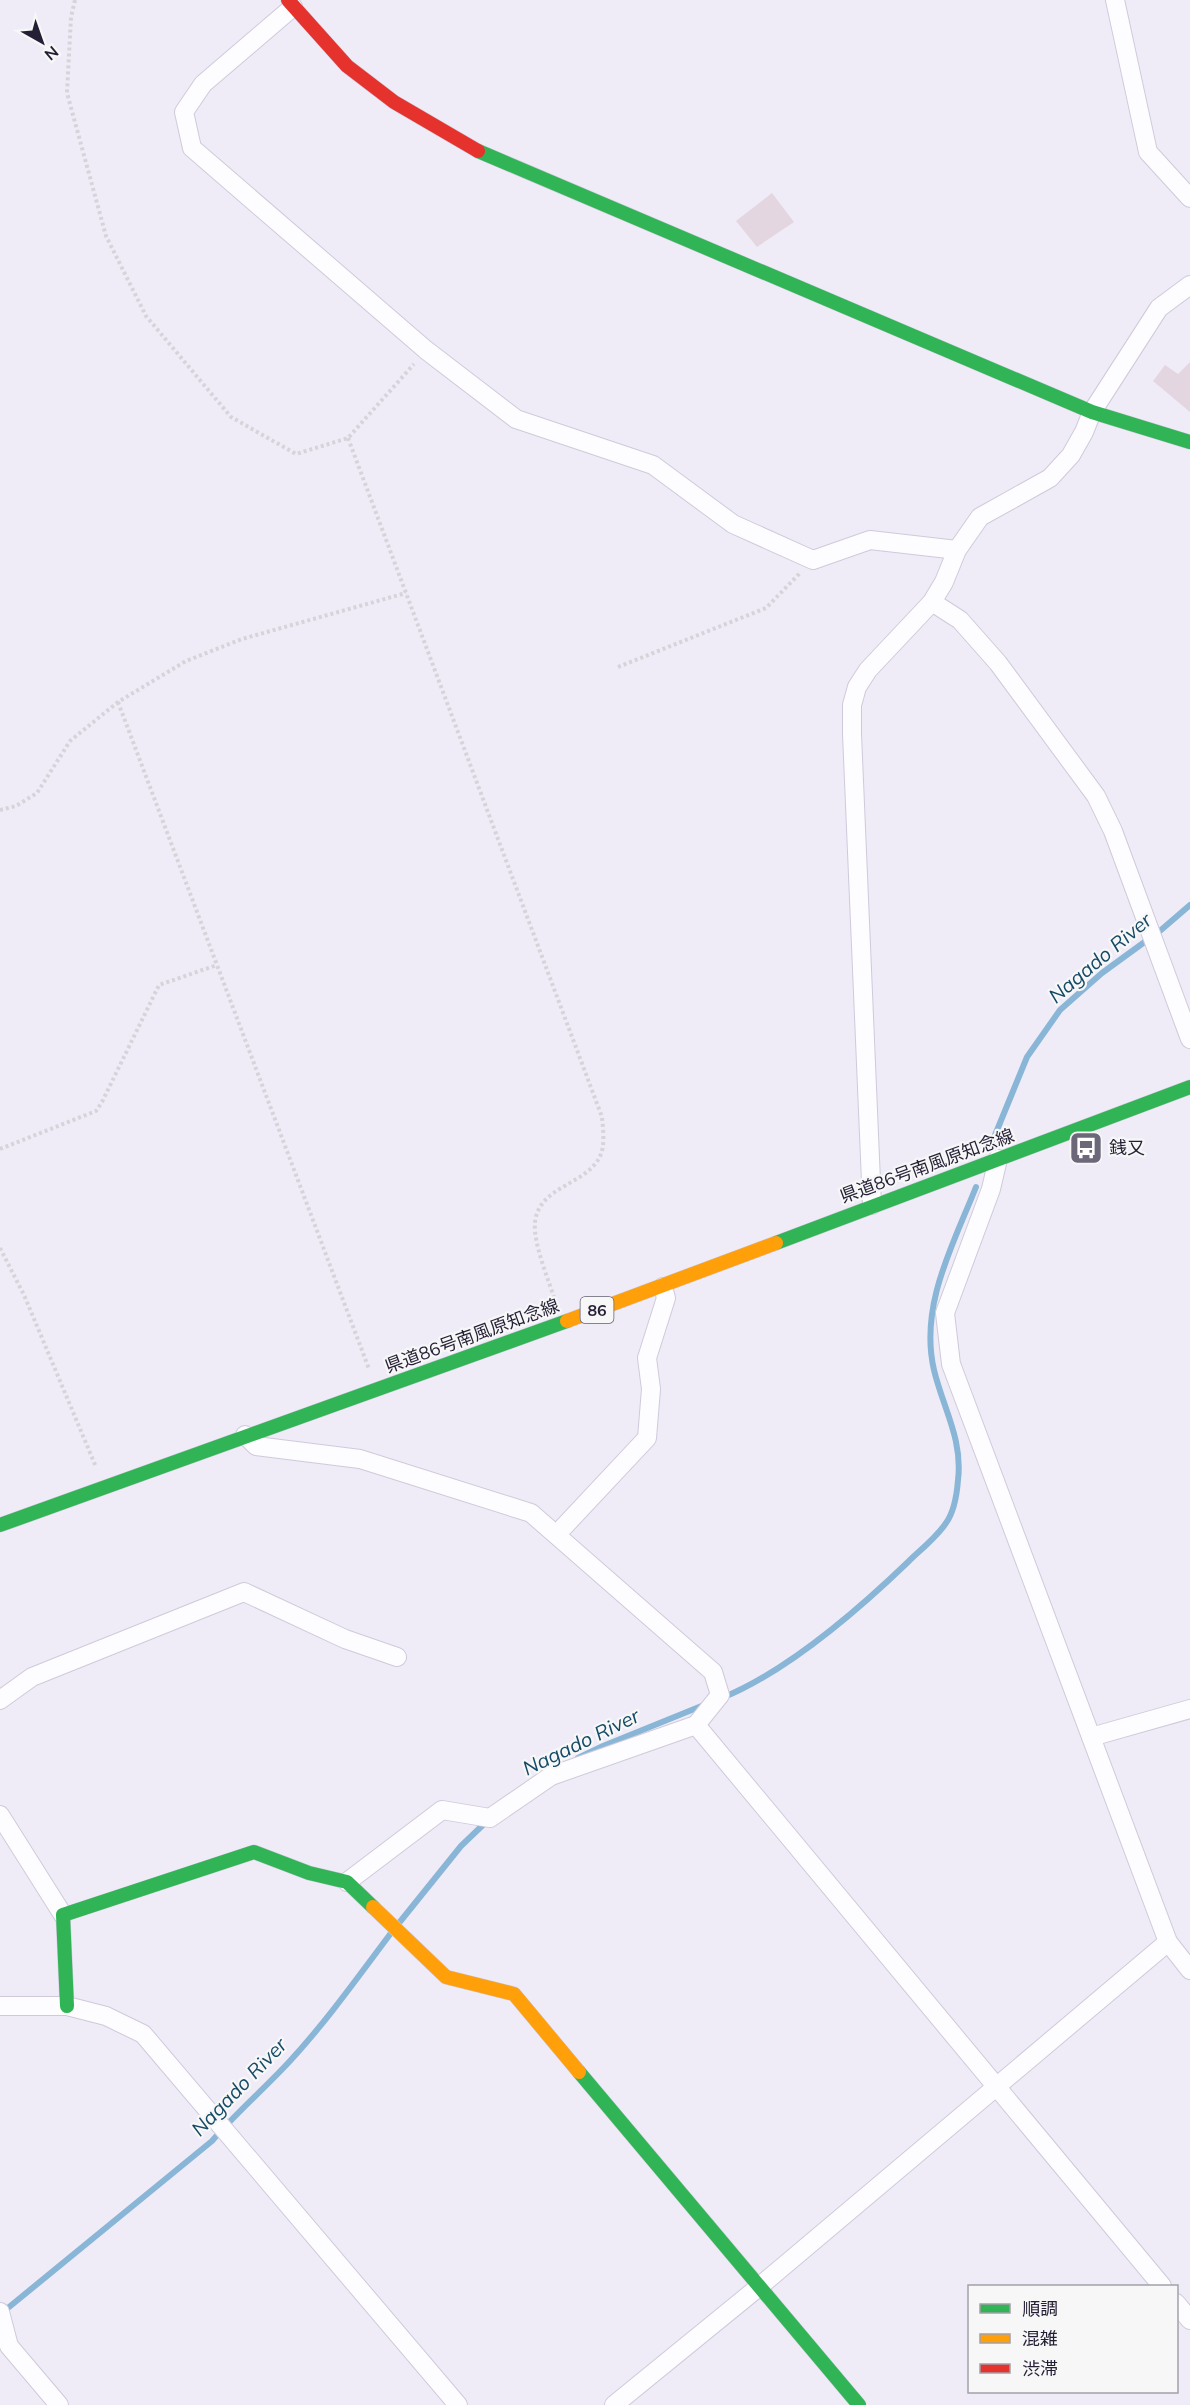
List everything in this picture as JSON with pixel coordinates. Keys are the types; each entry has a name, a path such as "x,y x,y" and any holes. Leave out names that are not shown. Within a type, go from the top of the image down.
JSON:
{"street":[{"path":"1115,0 1148,152 1190,198"},
{"path":"957,550 870,540 813,560 733,524 653,465 516,419 426,350 192,148 184,112 203,84 291,3 347,66 394,102 484,154 1092,412 1190,442"},
{"path":"873,1205 852,705 857,687 868,670 932,602 944,582 957,550 980,517 1050,478 1071,454 1092,412 1159,308 1190,285"},
{"path":"932,602 960,620 998,663 1096,796 1113,831 1190,1040"},
{"name":"県道86号南風原知念線","path":"0,1525 663,1287 873,1205 1190,1087"},
{"path":"998,1159 991,1189 945,1313 951,1364 1168,1942 1190,1970"},
{"path":"557,1534 647,1438 651,1389 647,1358 666,1298 663,1287"},
{"path":"245,1436 256,1446 360,1459 531,1513 713,1672 720,1695 696,1725 551,1776 490,1818 442,1810 347,1882"},
{"path":"0,1700 32,1677 244,1592 345,1639 397,1658"},
{"path":"1091,1737 1190,1709"},
{"path":"696,1725 1161,2285"},
{"path":"0,1815 63,1915 67,2006"},
{"path":"63,1915 254,1852 309,1873 347,1882 446,1977 514,1994 859,2405"},
{"path":"614,2405 760,2286 1168,1942"},
{"path":"0,2006 67,2006 106,2016 143,2034 458,2405"},
{"path":"1178,2305 1190,2320"},
{"path":"0,2312 9,2346 59,2405"}],"path":[{"path":"75,0 71,17 67,93 106,236 146,316 231,417 296,454 348,438 426,350"},
{"path":"348,438 602,1117 602,1152 596,1163 584,1174 562,1186 544,1201 537,1211 535,1225 538,1242 562,1322"},
{"path":"618,667 766,608 813,560"},
{"path":"0,810 16,806 37,793 70,741 118,702 186,661 242,639 406,593"},
{"path":"118,702 376,1390"},
{"path":"0,1149 96,1111 159,985 217,965"},
{"path":"0,1248 24,1295 104,1488"}],"building":[{"path":"772,193 794,222 757,247 736,221"},
{"path":"1190,362 1190,412 1153,381 1165,365 1178,374"}],"waterway":[{"name":"Nagado River","path":"993,1140 1027,1057 1060,1010 1102,973 1161,930 1190,905"},
{"name":"Nagado River","path":"722,1698 772,1672 820,1639 888,1581 933,1539 949,1519 957,1491 958,1451 934,1370 931,1323 941,1276 976,1187"},
{"name":"Nagado River","path":"578,1758 704,1705"},
{"name":"Nagado River","path":"399,1923 461,1846 486,1822"},
{"name":"Nagado River","path":"3,2312 212,2141 303,2047 391,1933"}],"traffic: fast":[{"path":"478,151 1092,412 1190,442"},
{"path":"776,1243 1190,1087"},
{"path":"0,1525 567,1321"},
{"path":"67,2006 63,1915 254,1852 309,1873 347,1882 373,1907"},
{"path":"579,2072 859,2405"}],"traffic: slow":[{"path":"567,1321 776,1243"},
{"path":"373,1907 446,1977 514,1994 579,2072"}],"traffic: jam":[{"path":"288,0 347,66 394,102 478,151"}],"place":[{"name":"銭又","path":"1086,1148"}]}
